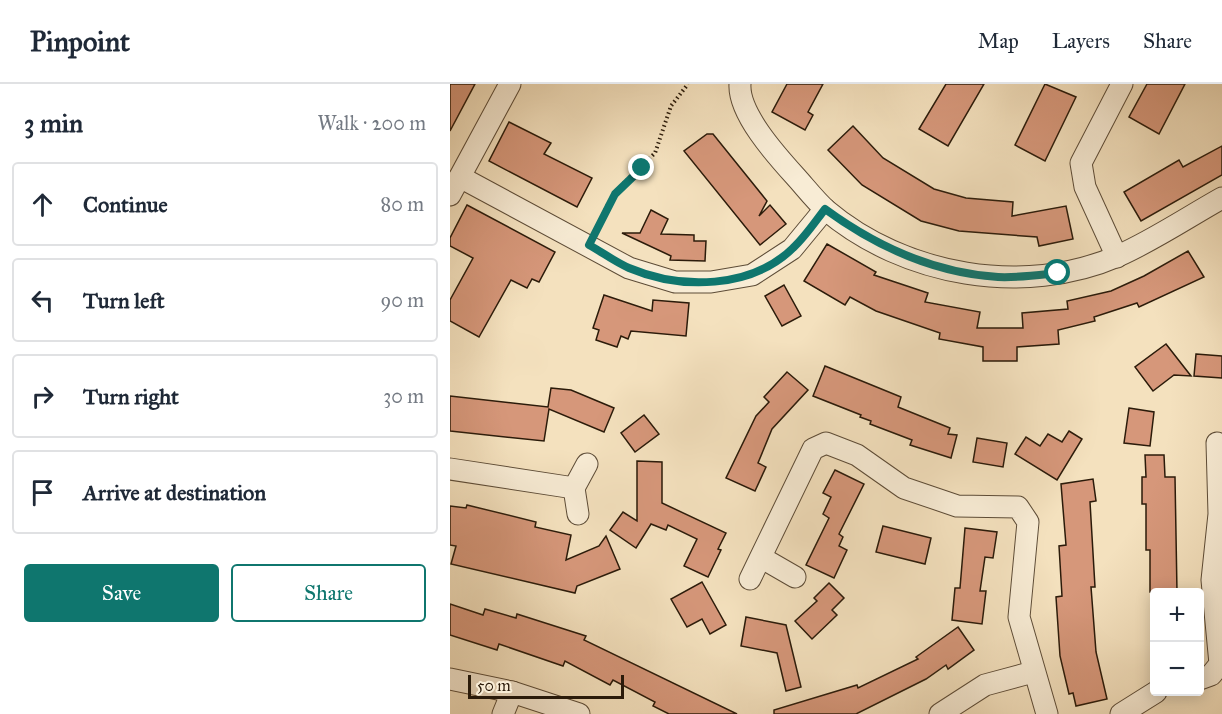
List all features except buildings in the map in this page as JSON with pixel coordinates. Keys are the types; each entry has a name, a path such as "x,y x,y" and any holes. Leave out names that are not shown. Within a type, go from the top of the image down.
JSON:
{"street":[{"path":"510,84 455,186 589,245 629,268 675,282 721,280 752,275 792,249 825,209"},
{"path":"740,84 745,109 758,131 825,209 858,233 898,253 948,270 1000,277 1058,273 1117,257 1222,198"},
{"path":"1117,257 1085,187 1081,163 1122,84"},
{"path":"750,579 813,449 826,443 857,455 904,488 957,506 1018,507 1028,522 1019,617 1033,672 1047,714"},
{"path":"1204,678 1211,675 1220,664 1212,580 1219,514 1217,443"},
{"path":"578,514 574,488 587,464"},
{"path":"450,469 574,488"},
{"path":"762,558 795,577"},
{"path":"940,714 985,685 1033,672"},
{"path":"450,679 512,692 579,714"},
{"path":"503,714 512,692"},
{"path":"1121,714 1150,696"}],"path":[{"path":"589,245 615,194 655,153 671,106 688,84"}],"route":[{"path":"642,168 622,185 608,204 589,245 629,268 675,282 711,282 752,275 792,249 825,209 858,233 898,253 948,270 1000,277 1058,273"}]}
